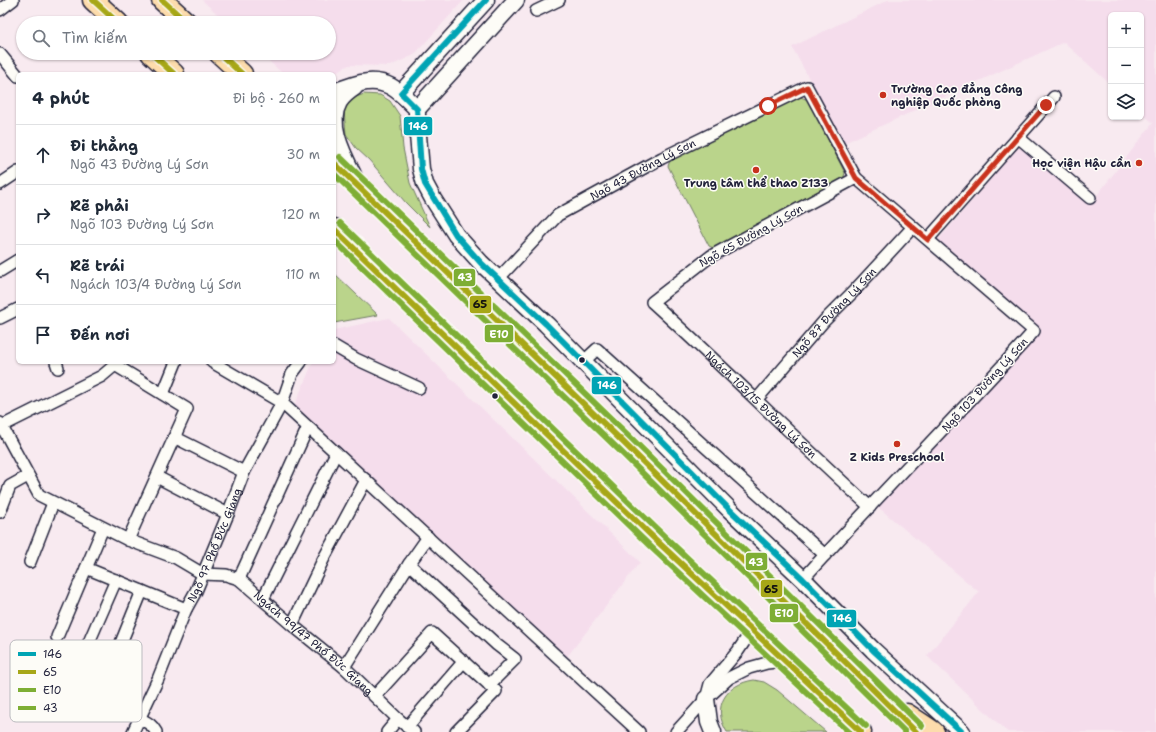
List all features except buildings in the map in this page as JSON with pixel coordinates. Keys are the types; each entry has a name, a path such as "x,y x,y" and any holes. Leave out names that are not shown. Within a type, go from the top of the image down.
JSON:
{"highway":[{"path":"93,0 110,16"},
{"path":"162,0 179,16"},
{"path":"159,60 172,72"},
{"path":"227,60 240,72"},
{"path":"336,165 624,443 916,732"},
{"path":"336,231 658,542 858,731"},
{"path":"881,697 934,732"}],"street":[{"path":"0,10 13,0"},
{"path":"401,93 486,0"},
{"path":"516,0 417,109 420,169 428,189 441,214 456,235 481,263 546,324 729,509 803,579 873,650 962,732"},
{"path":"536,11 559,0"},
{"path":"0,54 16,74"},
{"path":"336,108 345,95 361,83"},
{"path":"336,91 361,83 382,83 392,86 417,109"},
{"name":"Ngõ 103 Đường Lý Sơn","path":"803,579 961,412 1034,331 856,178 807,87"},
{"name":"Ngõ 43 Đường Lý Sơn","path":"498,279 558,215 662,158 807,87"},
{"path":"928,240 1054,97"},
{"path":"336,134 359,186"},
{"path":"1018,137 1090,198"},
{"path":"0,184 16,173"},
{"name":"Ngõ 65 Đường Lý Sơn","path":"652,302 711,256 856,178"},
{"name":"Ngõ 87 Đường Lý Sơn","path":"757,399 824,321 913,227"},
{"path":"0,271 16,261"},
{"name":"Ngách 103/15 Đường Lý Sơn","path":"652,302 757,399 814,456 870,507"},
{"path":"0,318 16,309"},
{"path":"336,347 356,360 419,388"},
{"path":"583,362 597,350 825,555"},
{"path":"128,540 186,409 115,364 102,376 1,425 39,496 128,540 176,558 203,574"},
{"path":"163,394 175,364"},
{"path":"215,364 282,403 639,732"},
{"name":"Ngõ 97 Phố Đức Giang","path":"142,712 158,679 186,609 196,591 244,472 282,403 292,374 299,364"},
{"path":"239,579 308,426"},
{"path":"174,437 244,472"},
{"path":"263,599 336,453"},
{"path":"0,512 10,486 28,476"},
{"path":"156,477 228,514"},
{"path":"292,625 323,560 366,480"},
{"path":"30,562 53,503"},
{"path":"57,637 103,528"},
{"path":"344,667 409,564 428,537"},
{"path":"409,564 497,645 515,659 456,732"},
{"path":"86,568 186,609"},
{"name":"Ngách 99/47 Phố Đức Giang","path":"203,574 226,575 239,579 292,625 344,667 410,729"},
{"path":"90,640 116,580"},
{"path":"122,640 142,591"},
{"path":"713,732 709,722 706,699 710,684 738,652 752,630"},
{"path":"375,696 432,633 493,688"},
{"path":"410,729 464,661"},
{"path":"676,732 706,699 729,678 749,668 784,661"},
{"path":"142,719 154,727 156,732"},
{"path":"387,732 398,719"},
{"name":"Ngõ 97 Phố Đức Giang","path":"133,732 137,722"}],"shaded area":[{"path":"202,0 464,0 414,55 390,66 349,65 336,72 281,72 268,60 336,60 336,16 219,16"},
{"path":"888,0 1156,0 1156,732 1008,732 1005,730 927,656 979,592 878,507 1041,331 938,240 1021,144 1091,203 1153,123 1144,115 1144,12 1108,12 1108,82 1064,42 844,143 792,47"},
{"path":"389,318 640,562 563,662 293,409 312,364 336,364 336,330"}],"green space":[{"path":"364,94 380,95 390,101 400,116 403,148 410,183 430,227 406,203 369,160 356,148 346,134 344,111 351,99"},
{"name":"Trung tâm thể thao Z133","path":"793,94 808,100 845,173 842,183 718,250 709,246 668,166 671,158"},
{"path":"336,275 378,315 336,323"},
{"path":"754,680 764,682 777,690 826,732 727,732 722,723 721,714 721,706 724,698 736,686 744,682"}],"transit line":[{"name":"65","path":"93,0 110,16"},
{"name":"65","path":"162,0 179,16"},
{"name":"146","path":"486,0 401,93 417,109 421,169 425,184 456,235 481,263 546,324 729,509 803,579 873,650 962,732"},
{"name":"65","path":"159,60 172,72"},
{"name":"65","path":"227,60 240,72"},
{"name":"43","path":"340,157 630,437 922,726"},
{"name":"65","path":"336,165 624,443 916,732"},
{"name":"E10","path":"336,176 618,449 905,732"},
{"name":"43","path":"340,223 664,536 866,726"},
{"name":"65","path":"336,231 658,542 861,732"},
{"name":"E10","path":"336,242 652,548 849,732"}],"place":[{"name":"Trường Cao đẳng Công nghiệp Quốc phòng","path":"883,95"},
{"name":"Học viện Hậu cần","path":"1139,163"},
{"name":"Trung tâm thể thao Z133","path":"756,170"},
{"name":"Z Kids Preschool","path":"897,444"}],"route":[{"path":"768,106 807,87 856,178 928,240 1046,105"}]}
